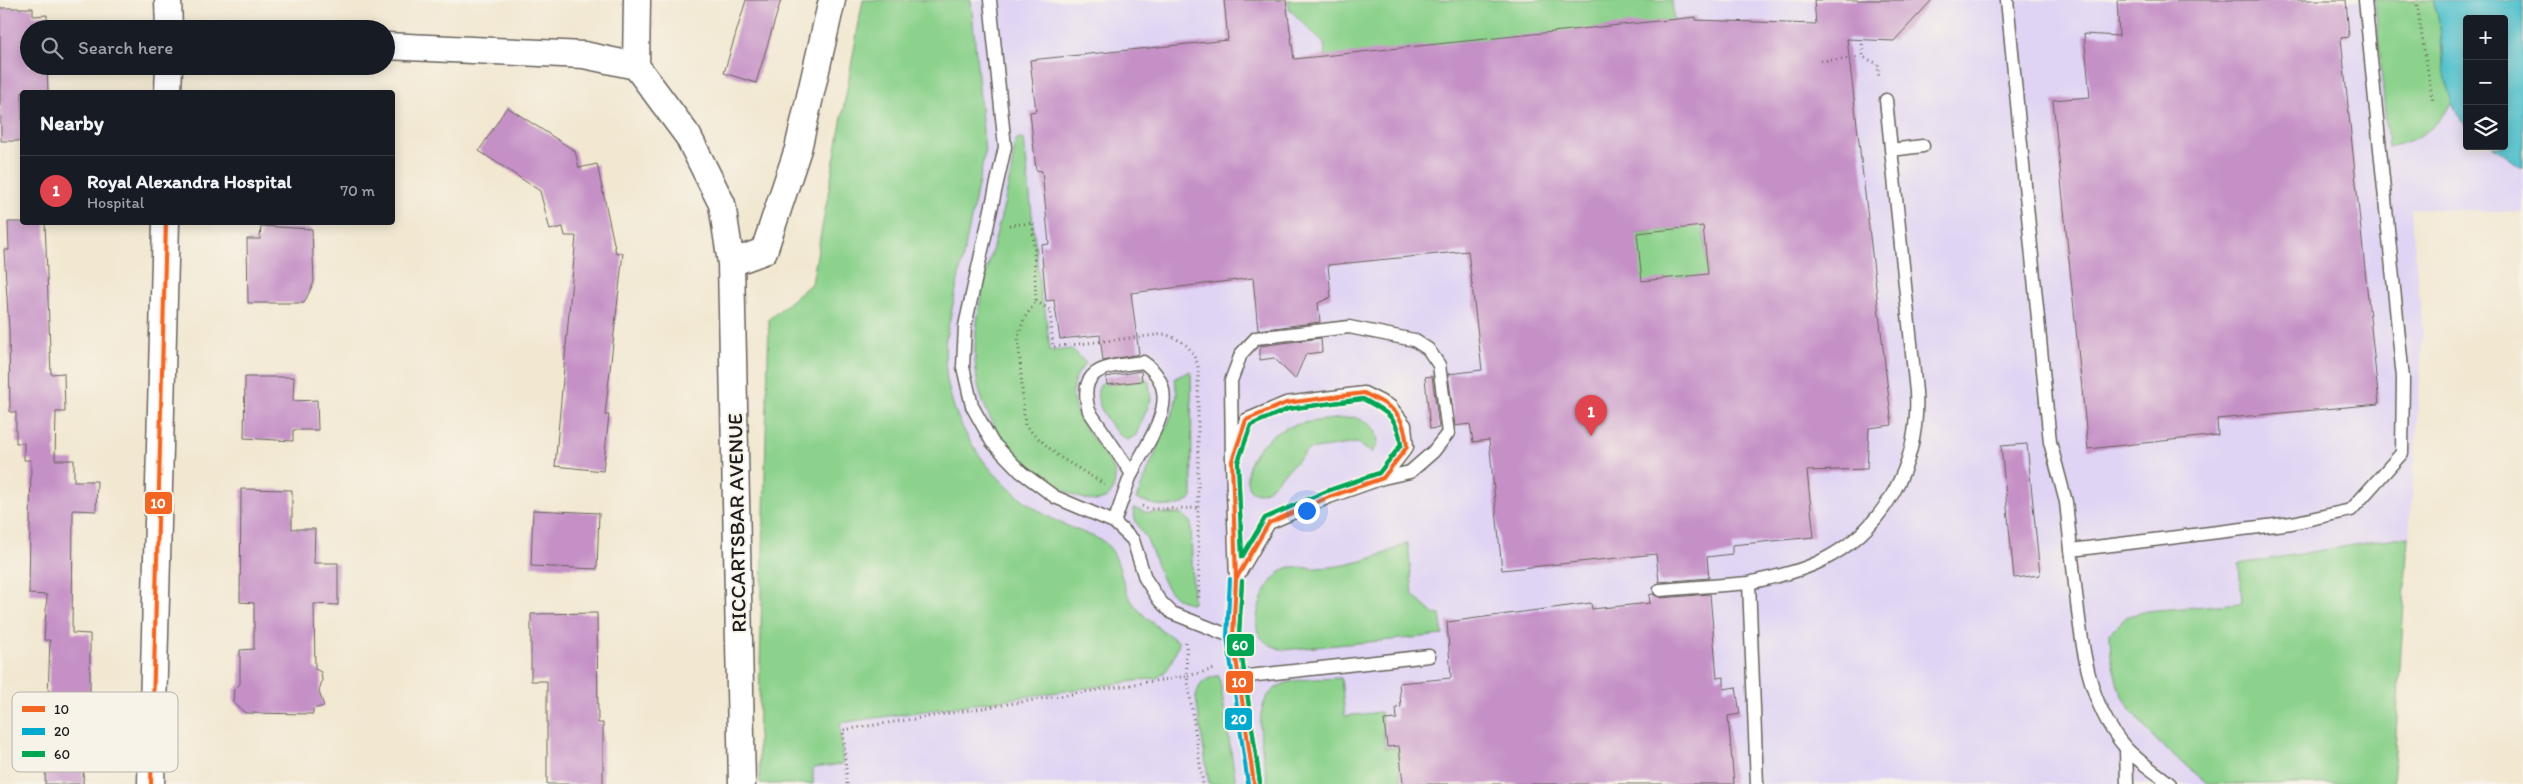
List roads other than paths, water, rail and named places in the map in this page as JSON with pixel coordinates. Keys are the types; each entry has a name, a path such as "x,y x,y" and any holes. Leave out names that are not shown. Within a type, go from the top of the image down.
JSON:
{"street":[{"path":"168,0 169,20"},
{"path":"395,46 584,55 636,66 637,0"},
{"path":"731,263 764,251 798,149 832,0"},
{"name":"RICCARTSBAR AVENUE","path":"636,66 688,136 722,204 731,263 742,784"},
{"path":"168,90 169,75"},
{"path":"153,692 166,225"}],"lane":[{"path":"990,0 1005,147 965,326 963,367 972,406 992,442 1021,472 1054,497 1114,522 1133,540 1145,578 1159,600 1172,613 1233,637"},
{"path":"2007,0 2050,442 2066,502 2086,670 2104,716 2126,748 2170,784"},
{"path":"2071,550 2292,523 2351,510 2402,453 2404,378 2365,0"},
{"path":"1660,590 1749,583 1783,575 1822,560 1851,542 1874,521 1892,496 1906,469 1913,443 1917,416 1886,100"},
{"path":"1891,150 1923,146"},
{"path":"1236,579 1269,523 1329,497 1383,478 1410,472 1433,452 1448,433 1438,365 1428,349 1414,340 1349,327 1256,338 1241,354 1231,382 1236,579 1233,637 1254,784"},
{"path":"1114,522 1132,474 1145,453 1161,413 1164,398 1162,383 1155,370 1143,362 1100,368 1092,374 1086,385 1085,398 1089,410 1132,474"},
{"path":"1232,461 1246,420 1286,403 1364,393 1390,406 1405,425 1407,447 1383,478"},
{"path":"1749,583 1757,784"},
{"path":"1239,677 1429,656"},
{"path":"2126,748 2127,784"}],"water":[{"path":"2433,0 2523,0 2523,168 2498,150 2508,150 2508,15 2463,15 2463,121 2452,104 2448,91 2437,14"}],"place":[{"name":"Royal Alexandra Hospital","path":"1591,436"}]}
